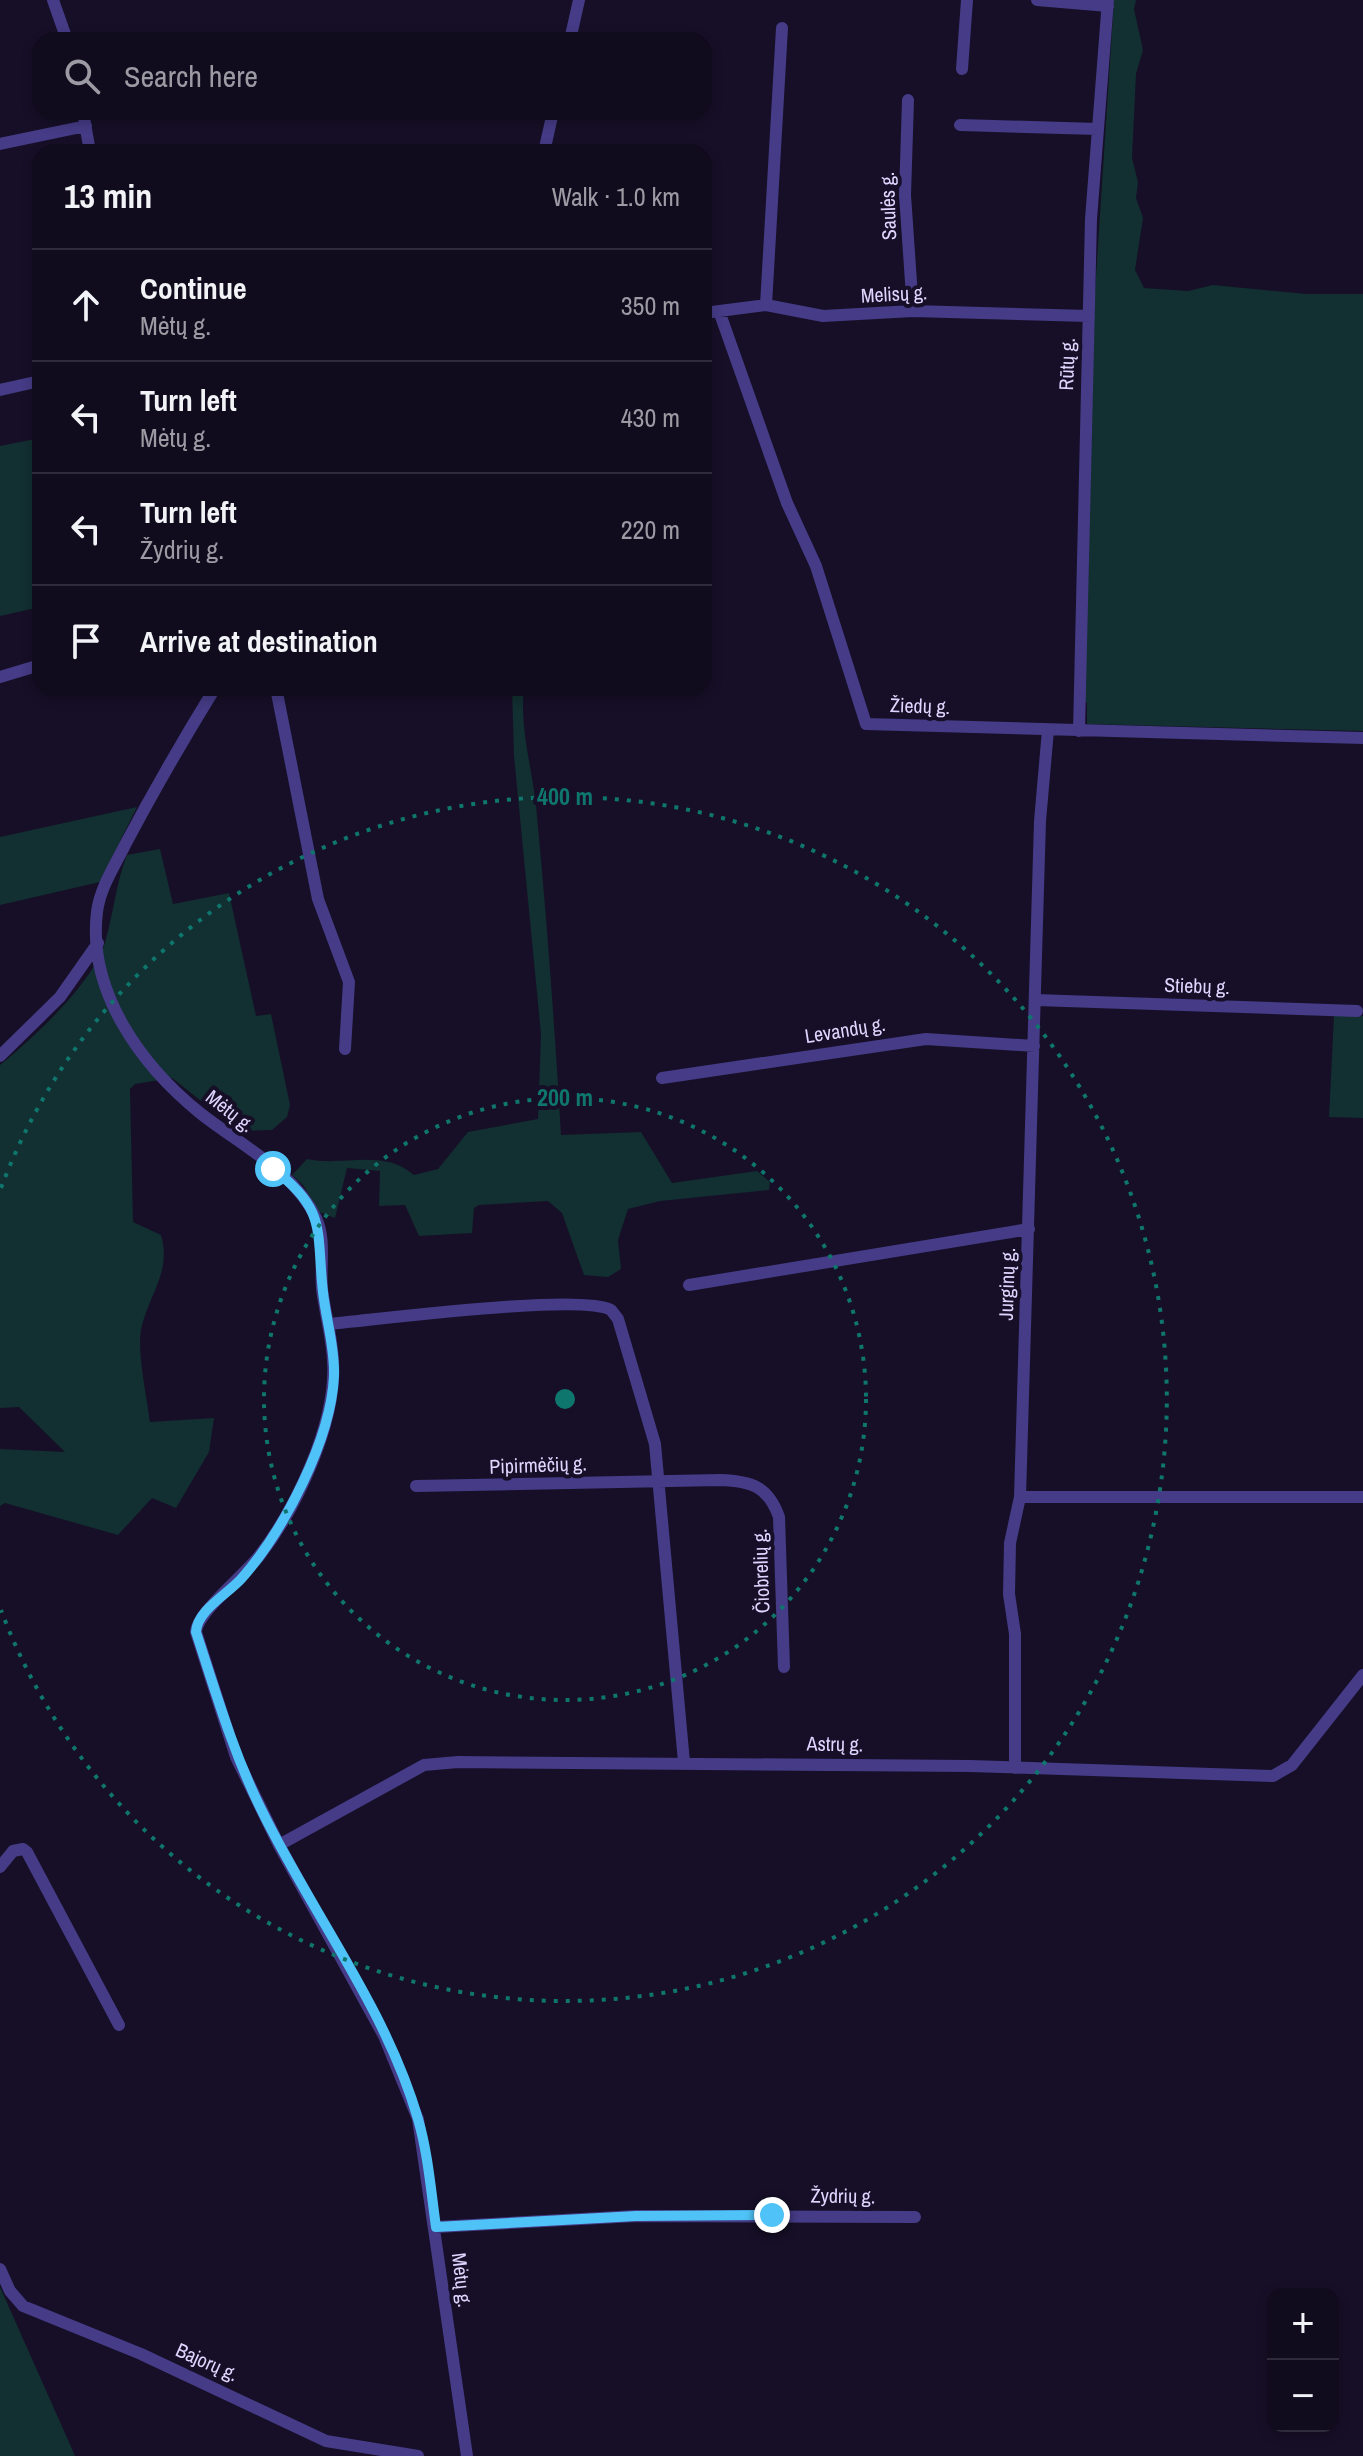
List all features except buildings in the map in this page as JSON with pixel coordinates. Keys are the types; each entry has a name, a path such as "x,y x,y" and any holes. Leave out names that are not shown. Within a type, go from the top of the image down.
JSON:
{"street":[{"path":"53,0 64,32"},
{"path":"572,32 579,0"},
{"path":"962,69 967,0"},
{"path":"1037,0 1108,3"},
{"name":"Rūtų g.","path":"1079,731 1089,316 1108,3"},
{"path":"766,305 782,28"},
{"name":"Saulės g.","path":"908,100 905,195 913,311"},
{"path":"85,120 89,144"},
{"path":"546,144 551,120"},
{"path":"960,125 1098,129"},
{"path":"0,144 86,126"},
{"name":"Melisų g.","path":"712,312 766,305 823,316 867,316 913,311 1089,316"},
{"name":"Žiedų g.","path":"719,311 787,503 816,566 866,724 1363,738"},
{"path":"0,390 32,383"},
{"path":"0,677 32,667"},
{"name":"Mėtų g.","path":"210,696 161,778 107,881 97,912 98,943 117,1013 148,1063 169,1088 288,1180 308,1203 321,1234 322,1284 334,1375 331,1408 321,1443 276,1533 240,1580 203,1614 197,1625 236,1757 279,1845 371,2011 418,2119 467,2456"},
{"path":"278,696 318,899 349,982 345,1049"},
{"name":"Jurginų g.","path":"1015,1768 1015,1634 1009,1581 1010,1543 1020,1497 1040,821 1048,730"},
{"path":"0,1056 60,997 98,943"},
{"name":"Stiebų g.","path":"1036,1000 1357,1011"},
{"name":"Levandų g.","path":"662,1078 926,1039 1034,1046"},
{"path":"689,1285 1029,1229"},
{"path":"328,1324 528,1306 603,1306 618,1319 655,1444 684,1762"},
{"name":"Pipirmėčių g.","path":"416,1486 660,1481"},
{"name":"Čiobrelių g.","path":"660,1481 747,1481 772,1499 779,1517 784,1667"},
{"path":"1020,1497 1363,1497"},
{"name":"Astrų g.","path":"279,1845 424,1765 497,1761 684,1762 1273,1776 1292,1765 1363,1675"},
{"path":"0,1867 13,1851 23,1849 27,1852 119,2025"},
{"name":"Žydrių g.","path":"436,2227 636,2216 915,2217"},
{"name":"Bajorų g.","path":"0,2269 10,2291 23,2306 154,2360 326,2441 418,2456"}],"green space":[{"path":"1114,0 1136,0 1134,9 1143,50 1136,74 1132,158 1138,182 1136,198 1143,218 1135,270 1144,288 1188,291 1213,285 1306,294 1363,294 1363,731 1087,724 1087,703 1080,701 1088,585 1093,322"},
{"path":"32,440 32,609 0,616 0,446"},
{"path":"512,696 524,696 525,736 541,856 561,1135 641,1132 672,1183 757,1171 770,1182 769,1190 660,1201 628,1209 618,1240 621,1269 608,1277 584,1275 562,1213 548,1201 479,1205 474,1208 472,1233 419,1236 405,1205 379,1206 380,1171 347,1168 335,1218 319,1212 303,1185 292,1175 307,1159 376,1160 402,1167 414,1175 438,1169 468,1132 538,1119 541,1034 514,756"},
{"path":"137,807 100,882 0,905 0,837"},
{"path":"160,849 173,904 229,893 256,1016 271,1014 290,1105 287,1117 272,1130 239,1131 172,1078 135,1084 130,1089 133,1222 161,1235 164,1249 161,1273 144,1317 140,1340 150,1422 214,1418 209,1452 176,1508 152,1498 118,1535 5,1503 0,1506 0,1449 65,1452 19,1407 0,1408 0,1065 62,1008 90,973 106,939 127,855"},
{"path":"1334,1015 1363,1016 1363,1118 1329,1117"},
{"path":"0,2287 68,2440 75,2456 0,2456"}],"route":[{"path":"273,1169 288,1180 308,1203 321,1234 324,1308 333,1357 331,1408 321,1443 276,1533 240,1580 203,1614 196,1632 236,1757 279,1845 394,2056 418,2119 436,2227 636,2216 772,2215"}]}
